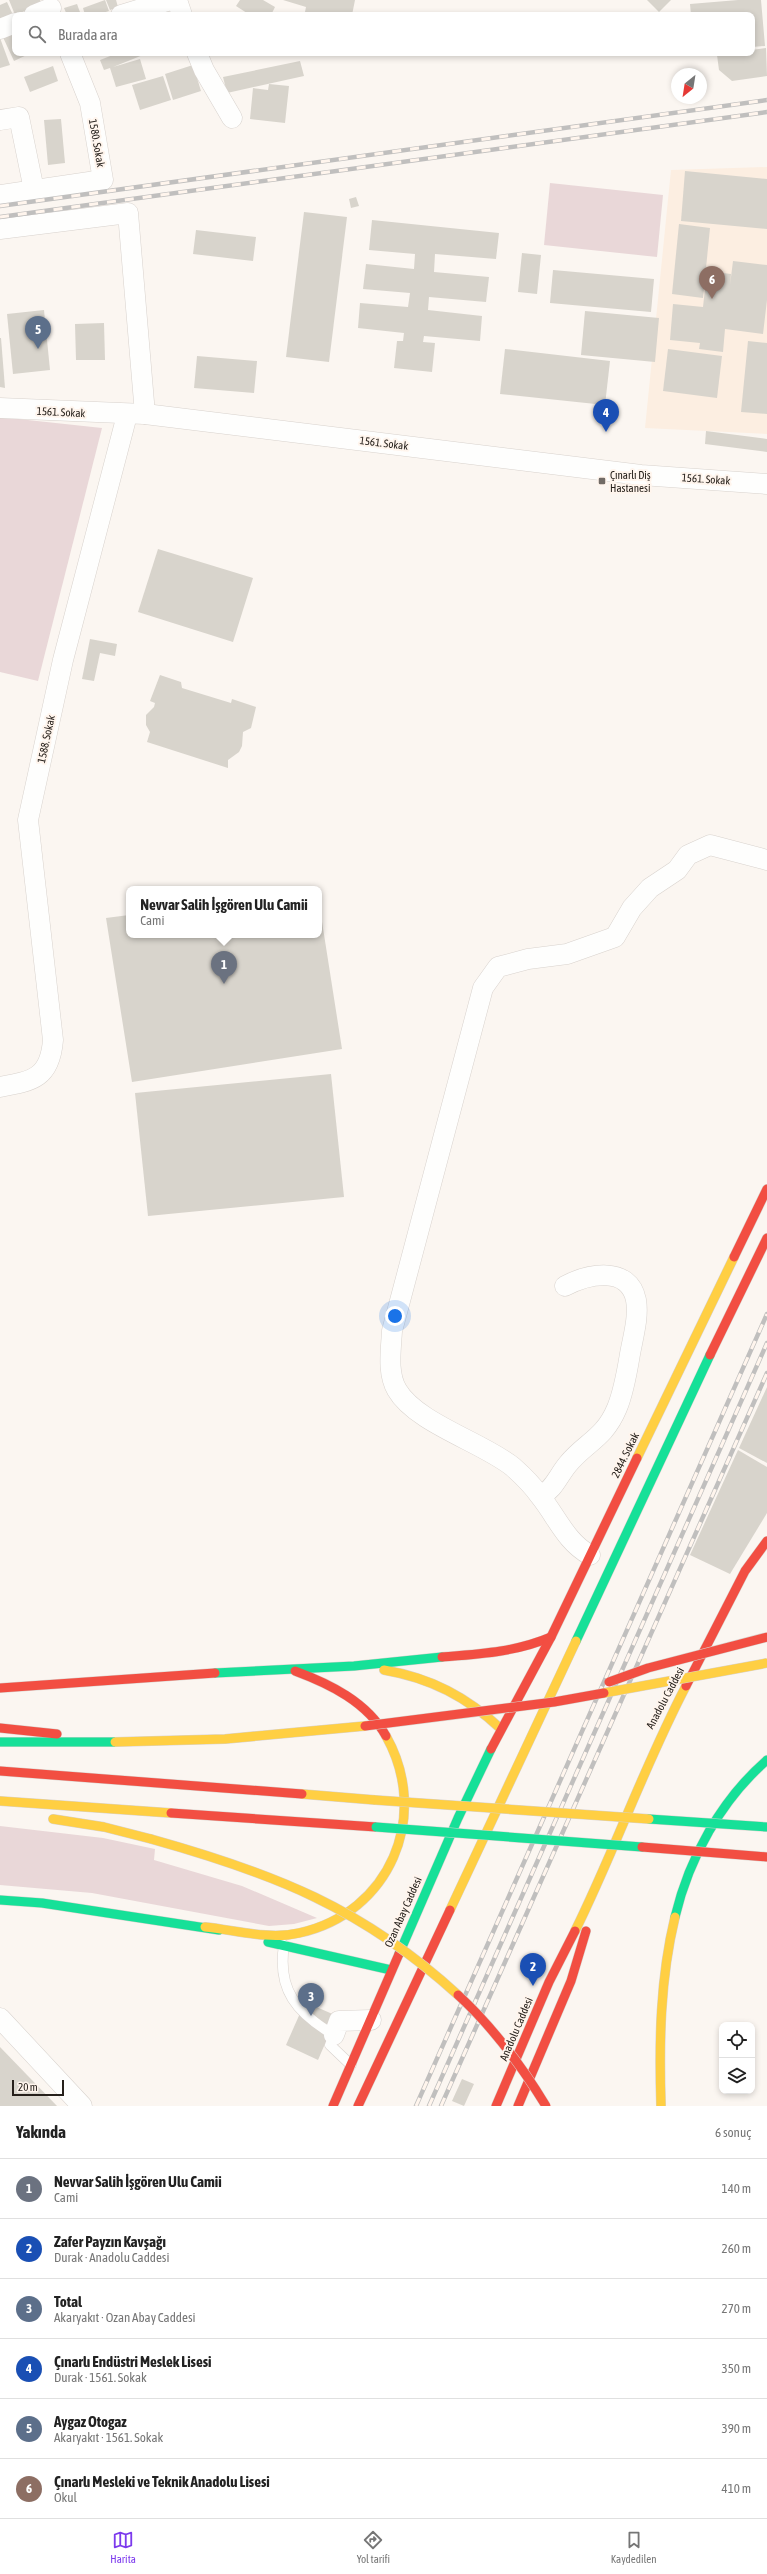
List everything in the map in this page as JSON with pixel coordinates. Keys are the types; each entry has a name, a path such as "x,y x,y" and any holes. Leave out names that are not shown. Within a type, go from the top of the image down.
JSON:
{"main road":[{"name":"2844. Sokak","path":"501,1729 552,1636 767,1189"},
{"path":"358,2106 513,1779 699,1377 767,1238"},
{"name":"Anadolu Caddesi","path":"496,2106 549,1982 602,1876 658,1739 745,1570 767,1541"},
{"path":"0,1688 287,1668 354,1666 507,1651 532,1645 552,1636"},
{"path":"554,1702 648,1668 767,1637"},
{"path":"0,1742 115,1742 297,1734 554,1702 767,1663"},
{"path":"354,1666 428,1678 474,1704 501,1729 507,1738"},
{"path":"0,1900 42,1903 205,1927 267,1933 299,1933 327,1924 355,1908 372,1893 390,1868 401,1841 405,1813 404,1779 395,1751 381,1727 355,1703 335,1690 315,1678 287,1668"},
{"path":"0,1728 70,1735 115,1742"},
{"name":"Ozan Abay Caddesi","path":"333,2106 352,2066 391,1970 458,1818 501,1729"},
{"path":"513,1754 513,1779"},
{"path":"661,2106 658,2040 660,1994 667,1950 676,1913 703,1838 730,1802 767,1760"},
{"path":"0,1771 375,1800 767,1827"},
{"path":"0,1801 376,1827 767,1857"},
{"path":"44,1818 104,1827 151,1839 224,1861 289,1884 360,1920 434,1974 464,2002 504,2046 546,2106"},
{"name":"Anadolu Caddesi","path":"518,2106 571,1981 602,1876"},
{"path":"205,1927 405,1974 421,1975"}],"street":[{"path":"131,12 171,0"},
{"path":"177,0 181,12"},
{"path":"0,29 12,24"},
{"name":"1580. Sokak","path":"0,195 103,180 90,103 71,56"},
{"path":"198,56 204,70 232,118"},
{"path":"0,120 20,117 34,190"},
{"name":"1588. Sokak","path":"0,229 128,213 136,415 63,660 28,820 53,1040 52,1053 46,1069 28,1081 0,1087"},
{"name":"1561. Sokak","path":"0,408 136,415 641,475 767,484"},
{"path":"590,1555 578,1549 554,1519 540,1496 512,1467 412,1407 397,1391 391,1371 392,1331 483,988 498,967 528,959 567,954 615,937 637,903 650,888 677,870 688,854 710,846 767,860"},
{"path":"540,1496 551,1491 569,1463 605,1430 617,1408 624,1387 636,1326 636,1300 628,1283 613,1275 592,1276 565,1286"},
{"path":"0,2018 82,2106"},
{"path":"334,2035 339,2021 371,2020"}],"lane":[{"path":"284,1945 282,1968 288,1993 303,2014 334,2035 330,2045 352,2066"}],"shaded area":[{"path":"767,167 767,434 645,428 671,170"},
{"path":"550,183 663,195 657,257 544,245"},
{"path":"0,417 102,428 38,681 0,672"},
{"path":"0,1826 103,1838 155,1849 154,1860 242,1886 317,1918 294,1924 269,1926 92,1893 0,1885"}],"building":[{"path":"9,0 40,0 42,4 22,12 14,12"},
{"path":"105,0 109,11 84,12 83,8"},
{"path":"106,0 116,0 118,7 110,10"},
{"path":"240,0 263,0 275,7 272,12 245,12 236,6"},
{"path":"283,0 355,0 353,12 305,12 306,7"},
{"path":"647,0 671,0 659,12"},
{"path":"738,0 761,0 765,46 755,47 755,12 691,12 690,4"},
{"path":"7,2 12,15 0,21 0,5"},
{"path":"77,4 80,12 66,12 64,8"},
{"path":"12,28 12,56 25,56 14,61 1,33"},
{"path":"0,38 10,65 0,68"},
{"path":"766,48 767,76 732,81 719,70 717,56 755,56 755,50"},
{"path":"110,56 140,56 113,67 140,59 146,79 116,87 110,68 104,70 100,60"},
{"path":"300,61 304,76 227,93 223,77"},
{"path":"193,65 201,91 173,100 165,74"},
{"path":"53,66 58,81 30,92 24,77"},
{"path":"163,76 171,100 140,110 132,85"},
{"path":"269,84 289,86 285,123 250,119 253,88 268,90"},
{"path":"61,119 65,163 48,165 44,120"},
{"path":"685,171 767,179 767,229 681,221"},
{"path":"356,197 359,206 351,208 349,199"},
{"path":"304,212 347,217 329,362 286,357"},
{"path":"372,220 499,233 496,259 435,254 434,272 489,277 486,302 429,297 428,310 482,316 480,341 424,336 423,342 435,343 432,372 394,368 397,341 403,341 404,333 358,328 360,303 408,307 410,293 363,289 366,264 414,269 415,254 369,250"},
{"path":"679,224 710,228 703,298 672,294"},
{"path":"196,230 256,237 253,261 193,254"},
{"path":"522,253 541,255 537,294 518,292"},
{"path":"733,261 767,265 767,300 763,334 725,329 723,352 699,349 700,343 670,340 673,304 703,307 707,271 731,274 730,285"},
{"path":"553,270 654,279 651,312 550,303"},
{"path":"44,310 50,370 13,374 7,314"},
{"path":"585,311 659,318 655,362 581,355"},
{"path":"104,323 105,360 76,360 75,324"},
{"path":"1,338 5,388 0,387"},
{"path":"748,341 767,343 767,414 741,412"},
{"path":"505,349 610,361 605,405 500,394"},
{"path":"668,349 722,356 717,398 663,391"},
{"path":"197,356 257,361 254,393 194,388"},
{"path":"706,431 767,439 767,452 705,444"},
{"path":"158,549 253,578 233,642 138,612"},
{"path":"90,639 117,644 115,656 100,653 94,681 82,679"},
{"path":"160,675 181,682 182,688 231,703 232,699 256,707 251,728 243,732 242,746 239,752 228,760 228,768 147,742 150,732 146,725 146,715 154,707 155,703 150,701"},
{"path":"126,915 126,938 322,938 322,922 342,1049 132,1082 106,918"},
{"path":"331,1074 344,1197 148,1216 135,1093"},
{"path":"767,1387 767,1463 739,1448"},
{"path":"738,1450 767,1467 767,1513 730,1574 690,1555"},
{"path":"305,2002 337,2016 318,2060 286,2045"},
{"path":"0,2047 57,2106 0,2106"},
{"path":"462,2079 474,2084 464,2106 452,2101"}],"railway":[{"path":"0,206 767,100"},
{"path":"0,217 767,112"},
{"path":"416,2106 767,1314"},
{"path":"429,2106 767,1343"},
{"path":"441,2106 767,1373"}],"traffic: fast":[{"path":"576,1641 710,1355"},
{"path":"215,1673 354,1666 442,1657"},
{"path":"0,1742 115,1742"},
{"path":"399,1954 458,1818 491,1749"},
{"path":"675,1917 689,1873 709,1831 735,1793 767,1760"},
{"path":"649,1819 767,1827"},
{"path":"376,1827 642,1847"},
{"path":"0,1900 42,1903 219,1930"},
{"path":"268,1942 391,1970"}],"traffic: slow":[{"path":"637,1458 734,1257"},
{"path":"450,1910 576,1641"},
{"path":"604,1693 767,1663"},
{"path":"384,1670 417,1678 447,1690 475,1707 501,1729"},
{"path":"575,1931 643,1777 686,1686"},
{"path":"115,1742 225,1739 365,1726"},
{"path":"205,1927 264,1935 288,1935 299,1933 331,1922 357,1905 378,1883 394,1857 402,1828 404,1798 399,1767 386,1736"},
{"path":"302,1794 375,1800"},
{"path":"375,1800 649,1819"},
{"path":"0,1801 171,1813"},
{"path":"53,1819 104,1827 151,1839"},
{"path":"151,1839 237,1865 277,1880 315,1897 351,1916 387,1939 423,1965 458,1995"},
{"path":"661,2106 660,2058 663,1987 675,1917"}],"traffic: jam":[{"path":"734,1257 767,1189"},
{"path":"710,1355 767,1238"},
{"path":"491,1749 551,1637 637,1458"},
{"path":"686,1686 745,1571 767,1541"},
{"path":"442,1657 511,1649 551,1637"},
{"path":"609,1682 648,1668 767,1637"},
{"path":"295,1671 334,1688 358,1704 369,1713 386,1736"},
{"path":"0,1688 215,1673"},
{"path":"365,1726 554,1702 604,1693"},
{"path":"0,1728 57,1734"},
{"path":"0,1771 302,1794"},
{"path":"171,1813 376,1827"},
{"path":"642,1847 767,1857"},
{"path":"358,2106 450,1910"},
{"path":"496,2106 549,1982 575,1931"},
{"path":"518,2106 571,1981 586,1931"},
{"path":"333,2106 399,1954"},
{"path":"458,1995 495,2033 527,2076 546,2106"}],"place":[{"name":"Çınarlı Mesleki ve Teknik Anadolu Lisesi","path":"712,299"},
{"name":"Aygaz Otogaz","path":"38,349"},
{"name":"Çınarlı Endüstri Meslek Lisesi","path":"606,432"},
{"name":"Çınarlı Diş Hastanesi","path":"602,481"},
{"name":"Nevvar Salih İşgören Ulu Camii","path":"224,984"},
{"name":"Zafer Payzın Kavşağı","path":"533,1986"},
{"name":"Total","path":"311,2016"}]}
